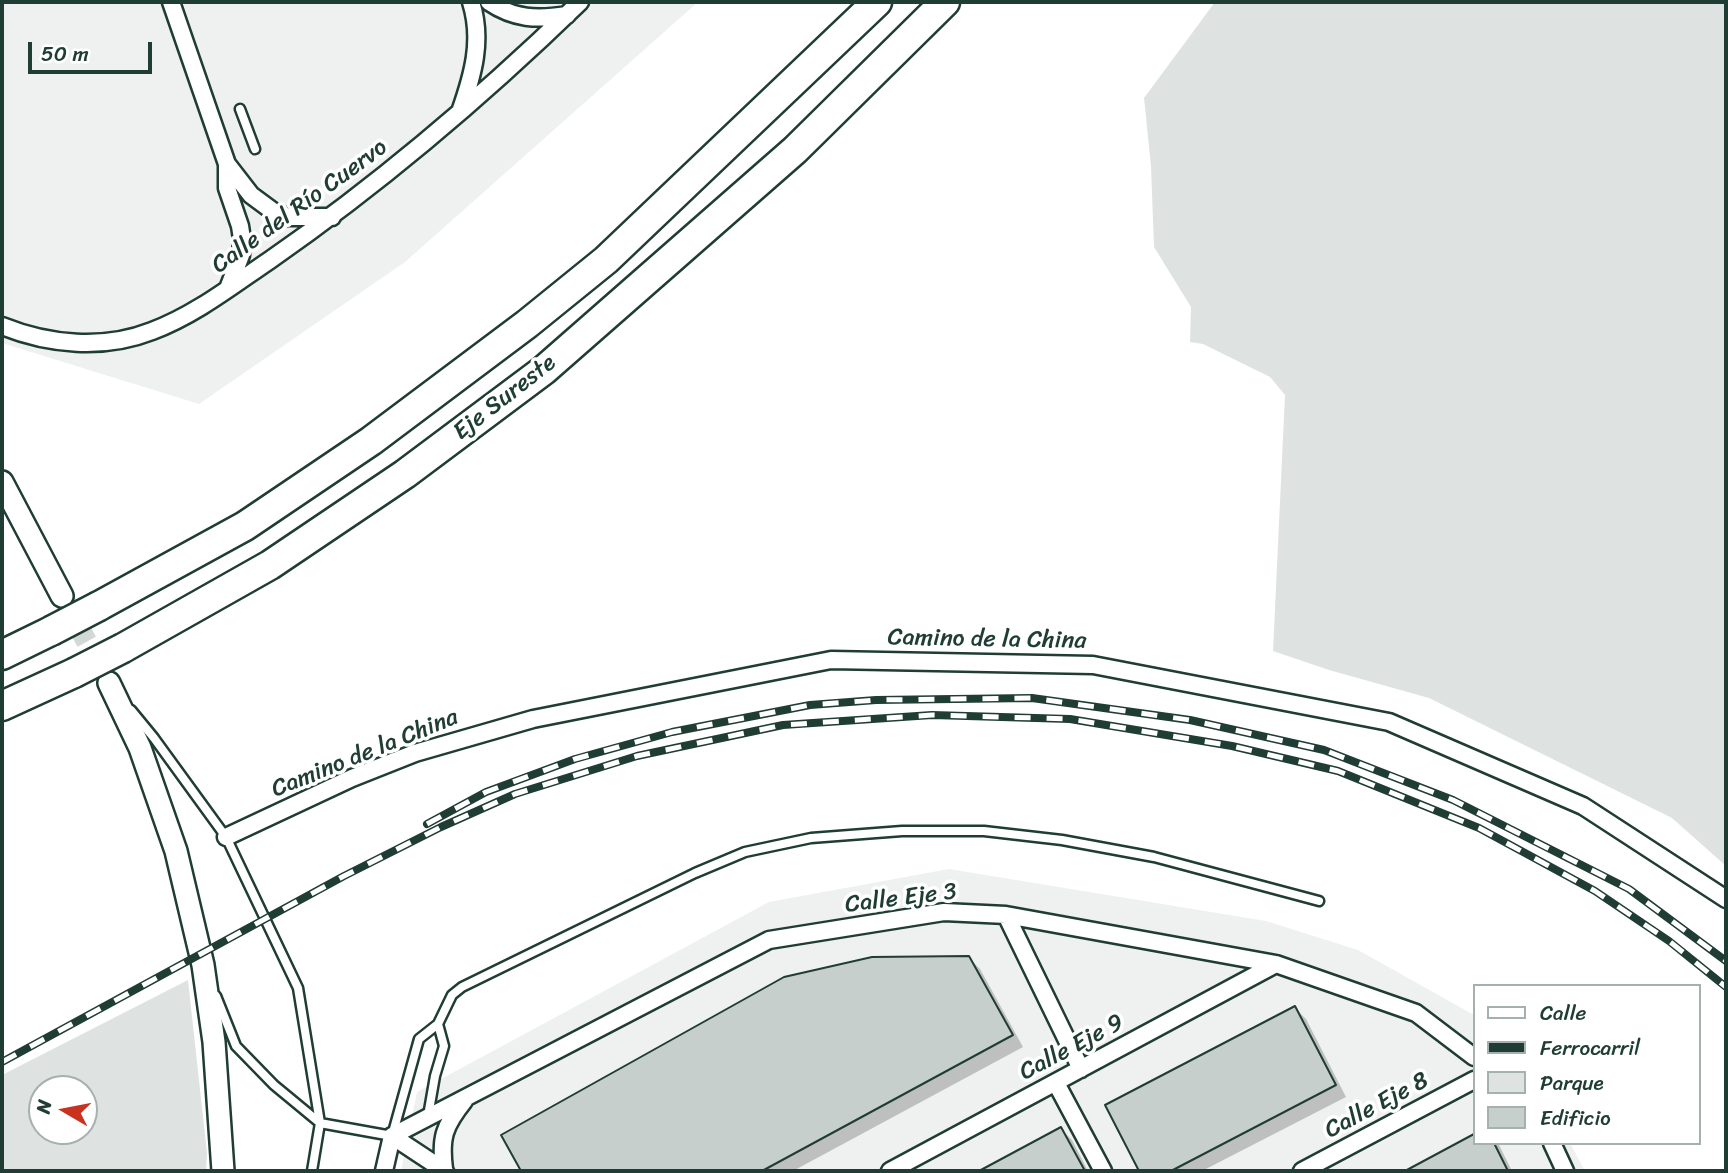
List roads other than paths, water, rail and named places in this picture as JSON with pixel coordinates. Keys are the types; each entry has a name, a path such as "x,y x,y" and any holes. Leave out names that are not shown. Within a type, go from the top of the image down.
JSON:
{"highway":[{"name":"Eje Sureste","path":"2,655 99,606 245,526 371,441 527,324 606,260 877,2"},
{"name":"Eje Sureste","path":"2,706 123,648 270,565 405,474 544,370 795,150 945,2"}],"main road":[{"path":"2,482 62,596"},
{"path":"2,502 51,577"},
{"path":"108,683 140,748 176,850 202,965 214,1042 223,1171"}],"street":[{"path":"171,2 227,164 251,195 274,212 289,217 332,217"},
{"path":"460,114 476,54 476,24 471,2"},
{"path":"489,2 519,17 566,15"},
{"name":"Calle del Río Cuervo","path":"2,326 52,341 88,343 126,338 172,323 228,289 332,217 460,114 580,2"},
{"path":"227,164 227,188 242,239 236,273 228,289"},
{"name":"Camino de la China","path":"226,837 352,778 415,753 533,719 831,660 1093,665 1389,722 1583,806 1726,899"},
{"name":"Calle Eje 3","path":"445,1170 441,1144 452,1117 471,1094 769,940 944,912 1006,915 1276,964 1416,1013 1472,1055"},
{"path":"1006,915 1081,1069"},
{"name":"Calle Eje 9","path":"890,1171 1276,964"},
{"name":"Calle Eje 8","path":"1302,1171 1472,1081"},
{"path":"1056,1083 1103,1171"},
{"path":"384,1171 392,1136 471,1094"},
{"path":"392,1136 445,1170"},
{"path":"1553,1145 1565,1171"}],"lane":[{"path":"240,109 255,149"},
{"path":"108,683 154,738 226,837 298,988 320,1123 312,1171"},
{"path":"202,965 236,1046 274,1084 320,1123 392,1136 419,1040 438,1024 452,995 462,987 695,873 746,852 811,838 902,831 984,831 1062,840 1154,857 1319,901"},
{"path":"428,1116 444,1046 438,1024"}],"tunnel":[{"path":"62,596 109,683"}],"railway":[{"path":"427,824 486,792 575,759 672,732 810,705 876,700 1032,698 1190,720 1324,750 1453,800 1629,889 1726,961"},
{"path":"2,1062 344,876 441,827 515,794 637,756 783,725 932,715 1070,719 1232,746 1338,771 1479,828 1595,891 1669,941 1726,987"}]}
